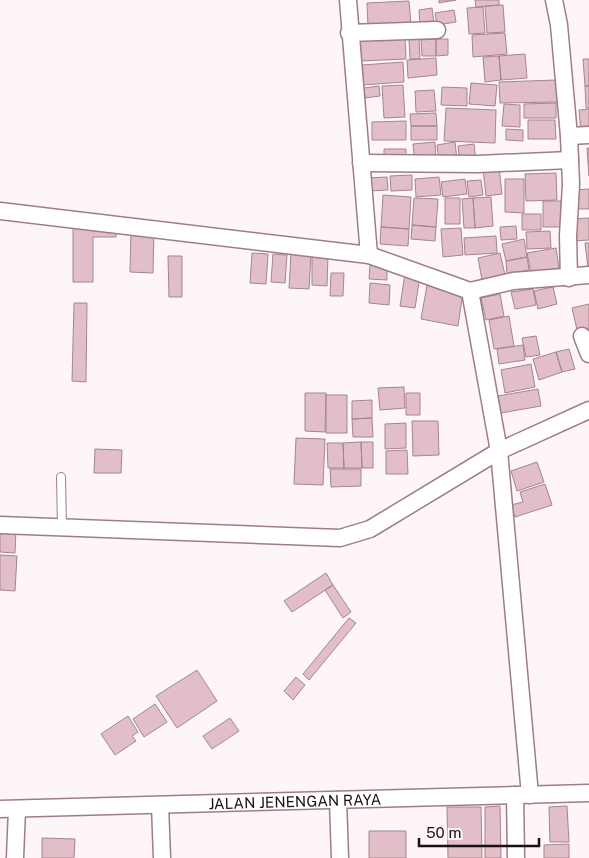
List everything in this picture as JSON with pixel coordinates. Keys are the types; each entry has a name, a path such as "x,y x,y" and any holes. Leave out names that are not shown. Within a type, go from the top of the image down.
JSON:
{"street":[{"path":"348,0 349,33 369,255"},
{"path":"554,0 559,25 569,136 569,278"},
{"path":"349,33 437,30"},
{"path":"569,136 589,134"},
{"path":"361,163 478,164 570,160"},
{"path":"0,211 369,255 470,291 513,281 589,275"},
{"path":"470,291 499,452 523,795 516,858"},
{"path":"582,336 589,354"},
{"path":"0,525 340,538 370,529 499,452 589,410"},
{"name":"JALAN JENENGAN RAYA","path":"0,809 589,793"},
{"path":"338,800 340,858"},
{"path":"160,805 162,858"},
{"path":"15,858 17,808"}],"lane":[{"path":"61,477 62,527"}],"building":[{"path":"439,0 456,0 439,3"},
{"path":"475,0 499,0 499,5 476,7"},
{"path":"409,1 411,25 368,27 367,3"},
{"path":"503,5 505,32 487,33 485,6"},
{"path":"483,7 485,33 469,34 467,8"},
{"path":"432,8 434,24 420,25 419,10"},
{"path":"454,10 456,22 437,25 435,13"},
{"path":"505,33 507,54 473,57 472,35"},
{"path":"405,38 406,59 361,61 359,41"},
{"path":"419,38 420,59 410,59 409,39"},
{"path":"436,39 448,39 448,55 436,56"},
{"path":"436,39 436,56 422,56 421,40"},
{"path":"525,54 527,78 501,80 499,56"},
{"path":"499,56 501,80 485,82 483,57"},
{"path":"436,58 437,75 408,78 407,60"},
{"path":"583,59 589,59 589,86 585,86"},
{"path":"403,62 404,82 363,85 362,65"},
{"path":"557,80 557,102 500,103 499,82"},
{"path":"471,83 497,85 495,106 469,104"},
{"path":"403,85 405,117 384,118 382,86"},
{"path":"379,86 380,96 365,98 364,88"},
{"path":"585,86 589,86 589,108 586,108"},
{"path":"442,87 467,88 467,106 441,105"},
{"path":"434,90 436,111 416,112 415,91"},
{"path":"556,103 556,118 524,118 524,104"},
{"path":"504,104 520,105 520,127 502,126"},
{"path":"446,108 496,110 495,143 444,141"},
{"path":"589,109 589,131 581,132 579,110"},
{"path":"436,113 437,126 411,126 410,114"},
{"path":"528,120 555,120 556,139 528,139"},
{"path":"406,121 406,140 372,140 372,122"},
{"path":"411,126 437,126 437,140 411,140"},
{"path":"506,129 523,130 523,141 506,140"},
{"path":"435,142 436,160 415,162 413,144"},
{"path":"455,142 457,160 439,162 437,145"},
{"path":"474,144 476,161 460,163 458,146"},
{"path":"587,148 589,148 589,176"},
{"path":"384,149 406,149 406,161 384,162"},
{"path":"499,167 502,194 486,196 483,169"},
{"path":"556,173 557,200 526,201 525,174"},
{"path":"412,175 412,190 391,191 390,176"},
{"path":"387,177 388,190 368,191 368,178"},
{"path":"439,177 441,195 416,197 415,179"},
{"path":"465,179 467,194 443,197 441,182"},
{"path":"505,179 524,179 524,213 505,212"},
{"path":"481,180 483,195 469,197 467,181"},
{"path":"589,189 589,209 574,209 573,190"},
{"path":"383,195 411,197 409,229 381,227"},
{"path":"491,197 493,226 475,228 473,198"},
{"path":"414,198 438,199 436,227 412,225"},
{"path":"445,198 460,198 460,224 445,224"},
{"path":"473,198 475,228 464,228 462,199"},
{"path":"543,201 561,201 561,227 543,227"},
{"path":"522,214 541,214 541,230 522,230"},
{"path":"589,218 589,240 574,241 572,219"},
{"path":"412,225 436,227 435,241 411,239"},
{"path":"73,226 116,226 116,237 93,237 93,282 73,282"},
{"path":"516,226 517,239 501,240 500,227"},
{"path":"381,227 409,229 408,246 380,244"},
{"path":"461,228 463,255 443,257 441,229"},
{"path":"131,229 154,230 153,273 130,272"},
{"path":"550,231 551,248 527,249 526,232"},
{"path":"496,236 497,253 465,255 464,238"},
{"path":"524,239 527,257 506,261 502,244"},
{"path":"585,243 589,243 589,268 588,268"},
{"path":"556,248 559,268 531,273 527,253"},
{"path":"252,253 268,254 266,284 250,283"},
{"path":"291,253 311,255 309,289 289,288"},
{"path":"500,253 505,275 482,280 478,258"},
{"path":"273,254 287,255 285,283 271,282"},
{"path":"168,256 182,256 182,297 169,297"},
{"path":"312,256 328,256 327,286 312,285"},
{"path":"527,257 529,270 507,275 506,261"},
{"path":"370,265 387,266 387,280 369,279"},
{"path":"331,273 344,273 343,296 330,296"},
{"path":"405,274 420,276 415,308 400,306"},
{"path":"370,283 390,285 389,305 369,303"},
{"path":"427,285 463,292 458,326 421,319"},
{"path":"553,287 557,304 538,309 534,291"},
{"path":"533,289 536,305 515,309 511,292"},
{"path":"500,294 504,316 486,320 481,298"},
{"path":"74,303 87,303 86,382 72,381"},
{"path":"589,304 589,331 578,334 572,308"},
{"path":"509,316 514,346 494,349 489,320"},
{"path":"536,336 540,355 526,357 522,338"},
{"path":"523,345 525,360 499,364 497,349"},
{"path":"569,349 575,369 562,372 556,352"},
{"path":"556,352 562,372 539,380 533,359"},
{"path":"531,364 535,387 505,393 501,370"},
{"path":"404,387 405,408 380,410 378,388"},
{"path":"538,389 541,406 501,413 498,396"},
{"path":"305,393 326,393 325,432 305,431"},
{"path":"406,393 420,393 420,415 406,415"},
{"path":"326,395 347,395 347,433 326,433"},
{"path":"372,400 372,418 352,419 352,401"},
{"path":"372,418 373,437 353,437 352,419"},
{"path":"412,421 438,421 439,455 413,456"},
{"path":"406,423 406,448 385,449 385,424"},
{"path":"296,438 325,439 323,485 294,484"},
{"path":"361,442 362,468 344,468 343,443"},
{"path":"361,442 373,442 373,468 362,468"},
{"path":"327,443 343,443 344,468 328,468"},
{"path":"95,449 122,450 121,473 94,473"},
{"path":"407,450 408,474 386,474 386,451"},
{"path":"537,462 544,482 517,491 511,471"},
{"path":"330,469 361,469 361,486 331,487"},
{"path":"545,484 552,505 515,517 511,505 523,502 520,492"},
{"path":"0,529 16,529 15,553 0,552"},
{"path":"0,555 17,556 15,591 0,590"},
{"path":"326,573 333,585 292,612 284,601"},
{"path":"333,585 351,612 343,618 325,590"},
{"path":"349,618 356,623 309,680 303,674"},
{"path":"197,670 217,701 177,728 156,696"},
{"path":"296,677 305,685 293,700 284,691"},
{"path":"155,704 167,722 144,737 133,719"},
{"path":"128,716 138,732 132,736 136,741 115,755 101,734"},
{"path":"230,718 239,731 212,749 203,736"},
{"path":"500,806 501,858 485,858 485,807"},
{"path":"567,806 569,842 550,842 549,807"},
{"path":"447,807 481,807 482,858 448,858"},
{"path":"369,831 406,831 406,858 369,858"},
{"path":"42,838 75,839 74,858 42,858"},
{"path":"569,844 569,858 544,858 544,845"}]}
